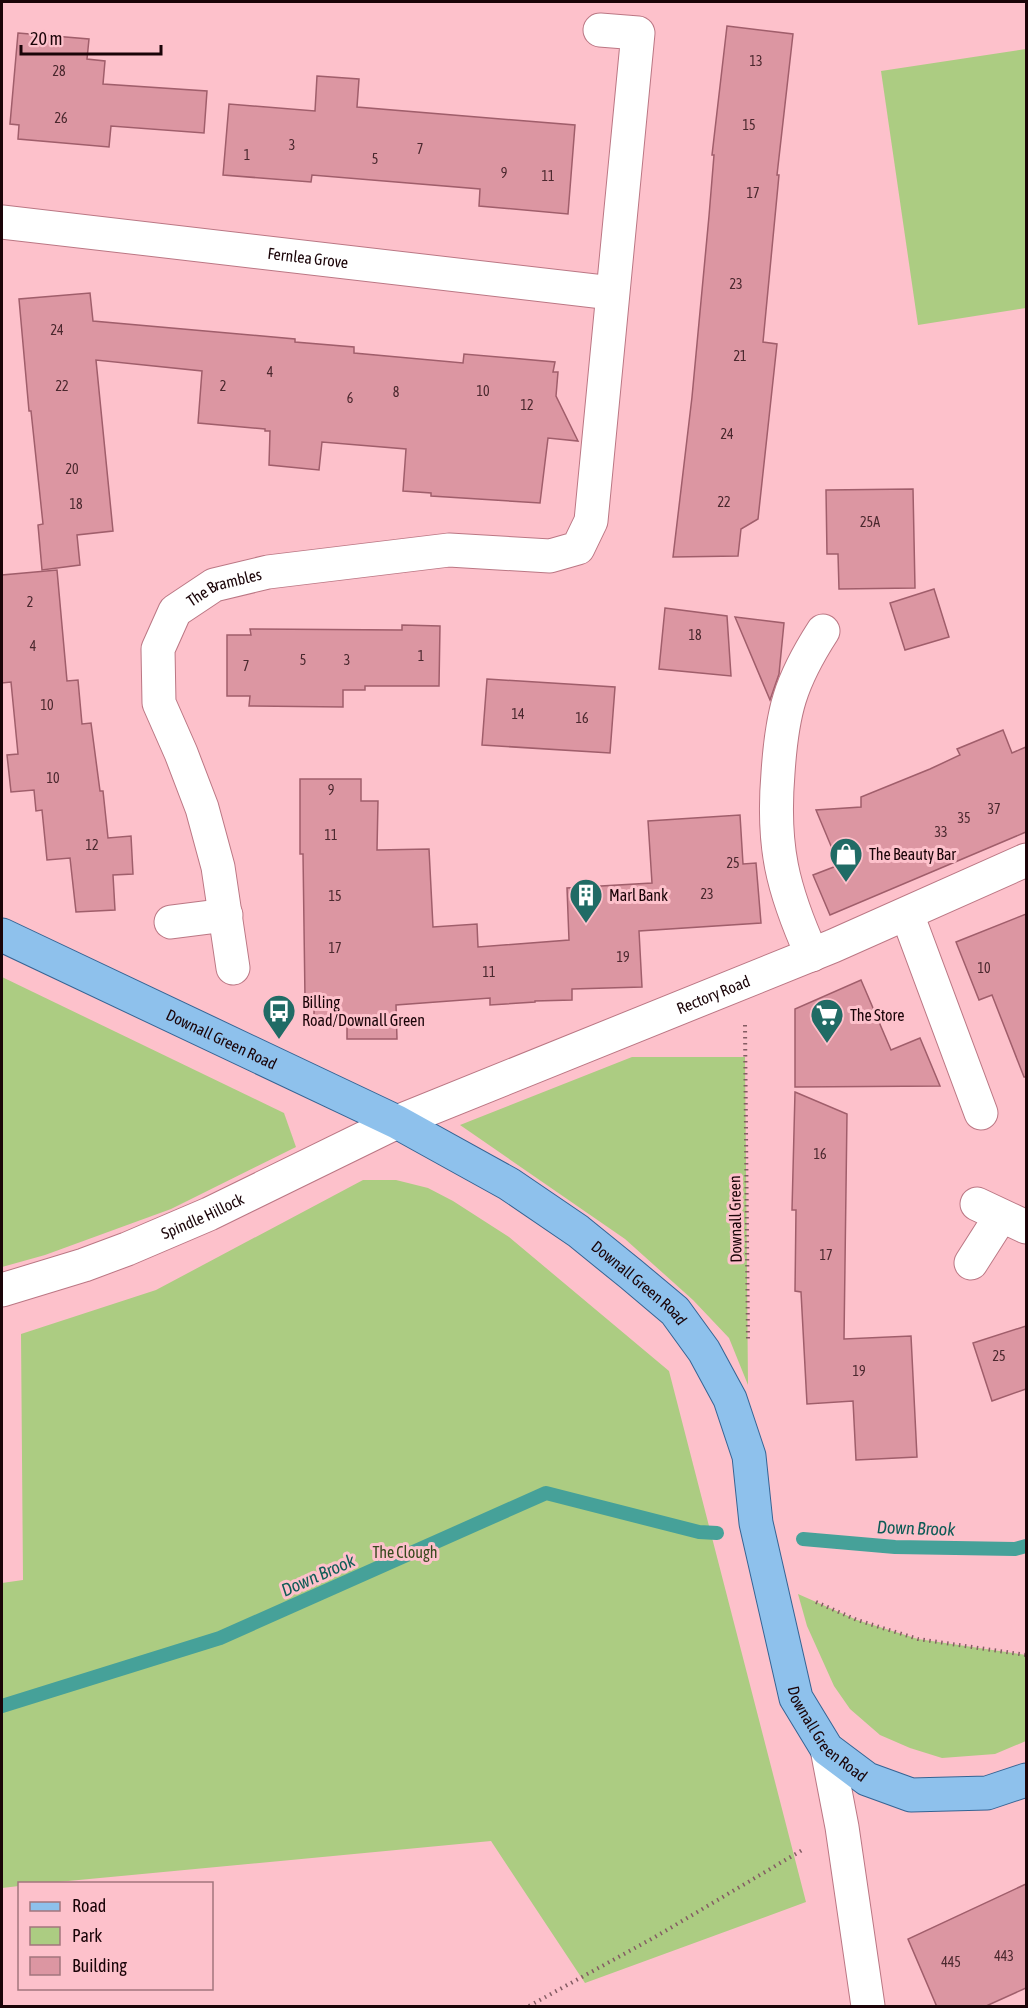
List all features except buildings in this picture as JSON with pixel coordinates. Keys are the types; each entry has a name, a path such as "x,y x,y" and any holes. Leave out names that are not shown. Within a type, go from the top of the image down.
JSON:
{"main road":[{"name":"Downall Green Road","path":"2,935 397,1122 509,1184 578,1231 675,1311 704,1351 730,1399 748,1456 756,1523 796,1698 827,1749 867,1779 912,1795 987,1793 1026,1780"}],"street":[{"path":"600,30 638,33 612,293"},
{"name":"Fernlea Grove","path":"2,222 612,293"},
{"name":"The Brambles","path":"233,968 218,867 202,808 159,703 158,649 175,611 214,585 268,572 449,550 550,556 578,548 591,521 612,293"},
{"path":"812,955 794,914 780,867 775,810 780,734 787,701 798,673 824,631"},
{"name":"Rectory Road","path":"397,1122 812,955 1026,860"},
{"path":"907,914 981,1113"},
{"path":"171,922 226,915"},
{"name":"Spindle Hillock","path":"2,1290 84,1265 127,1249 209,1214 397,1122"},
{"path":"971,1263 1002,1215"},
{"path":"827,1749 842,1827 868,2007"}],"path":[{"name":"Downall Green","path":"745,982 748,1350"},
{"path":"808,1598 857,1620 918,1639 1026,1655"},
{"path":"529,2007 655,1937 842,1827"}],"green space":[{"path":"1026,49 1026,308 918,325 881,71"},
{"path":"2,977 284,1113 296,1147 171,1209 45,1255 2,1267"},
{"path":"632,1057 745,1057 748,1385 729,1338 693,1300 625,1239 460,1125"},
{"name":"The Clough","path":"363,1180 396,1180 428,1188 453,1201 509,1237 669,1371 806,1902 585,1983 491,1841 58,1882 18,1882 18,1886 2,1888 2,1583 23,1580 21,1334 156,1290"},
{"path":"798,1594 857,1620 918,1639 1026,1655 1026,1741 995,1754 942,1758 880,1735 850,1709 834,1686 807,1626"}],"waterway":[{"name":"Down Brook","path":"2,1706 220,1638 546,1493 699,1532 717,1533"},
{"name":"Down Brook","path":"803,1539 895,1547 1015,1549 1026,1546"}],"place":[{"name":"The Beauty Bar","path":"846,883"},
{"name":"Marl Bank","path":"586,924"},
{"name":"Billing Road/Downall Green","path":"279,1040"},
{"name":"The Store","path":"827,1044"}]}
